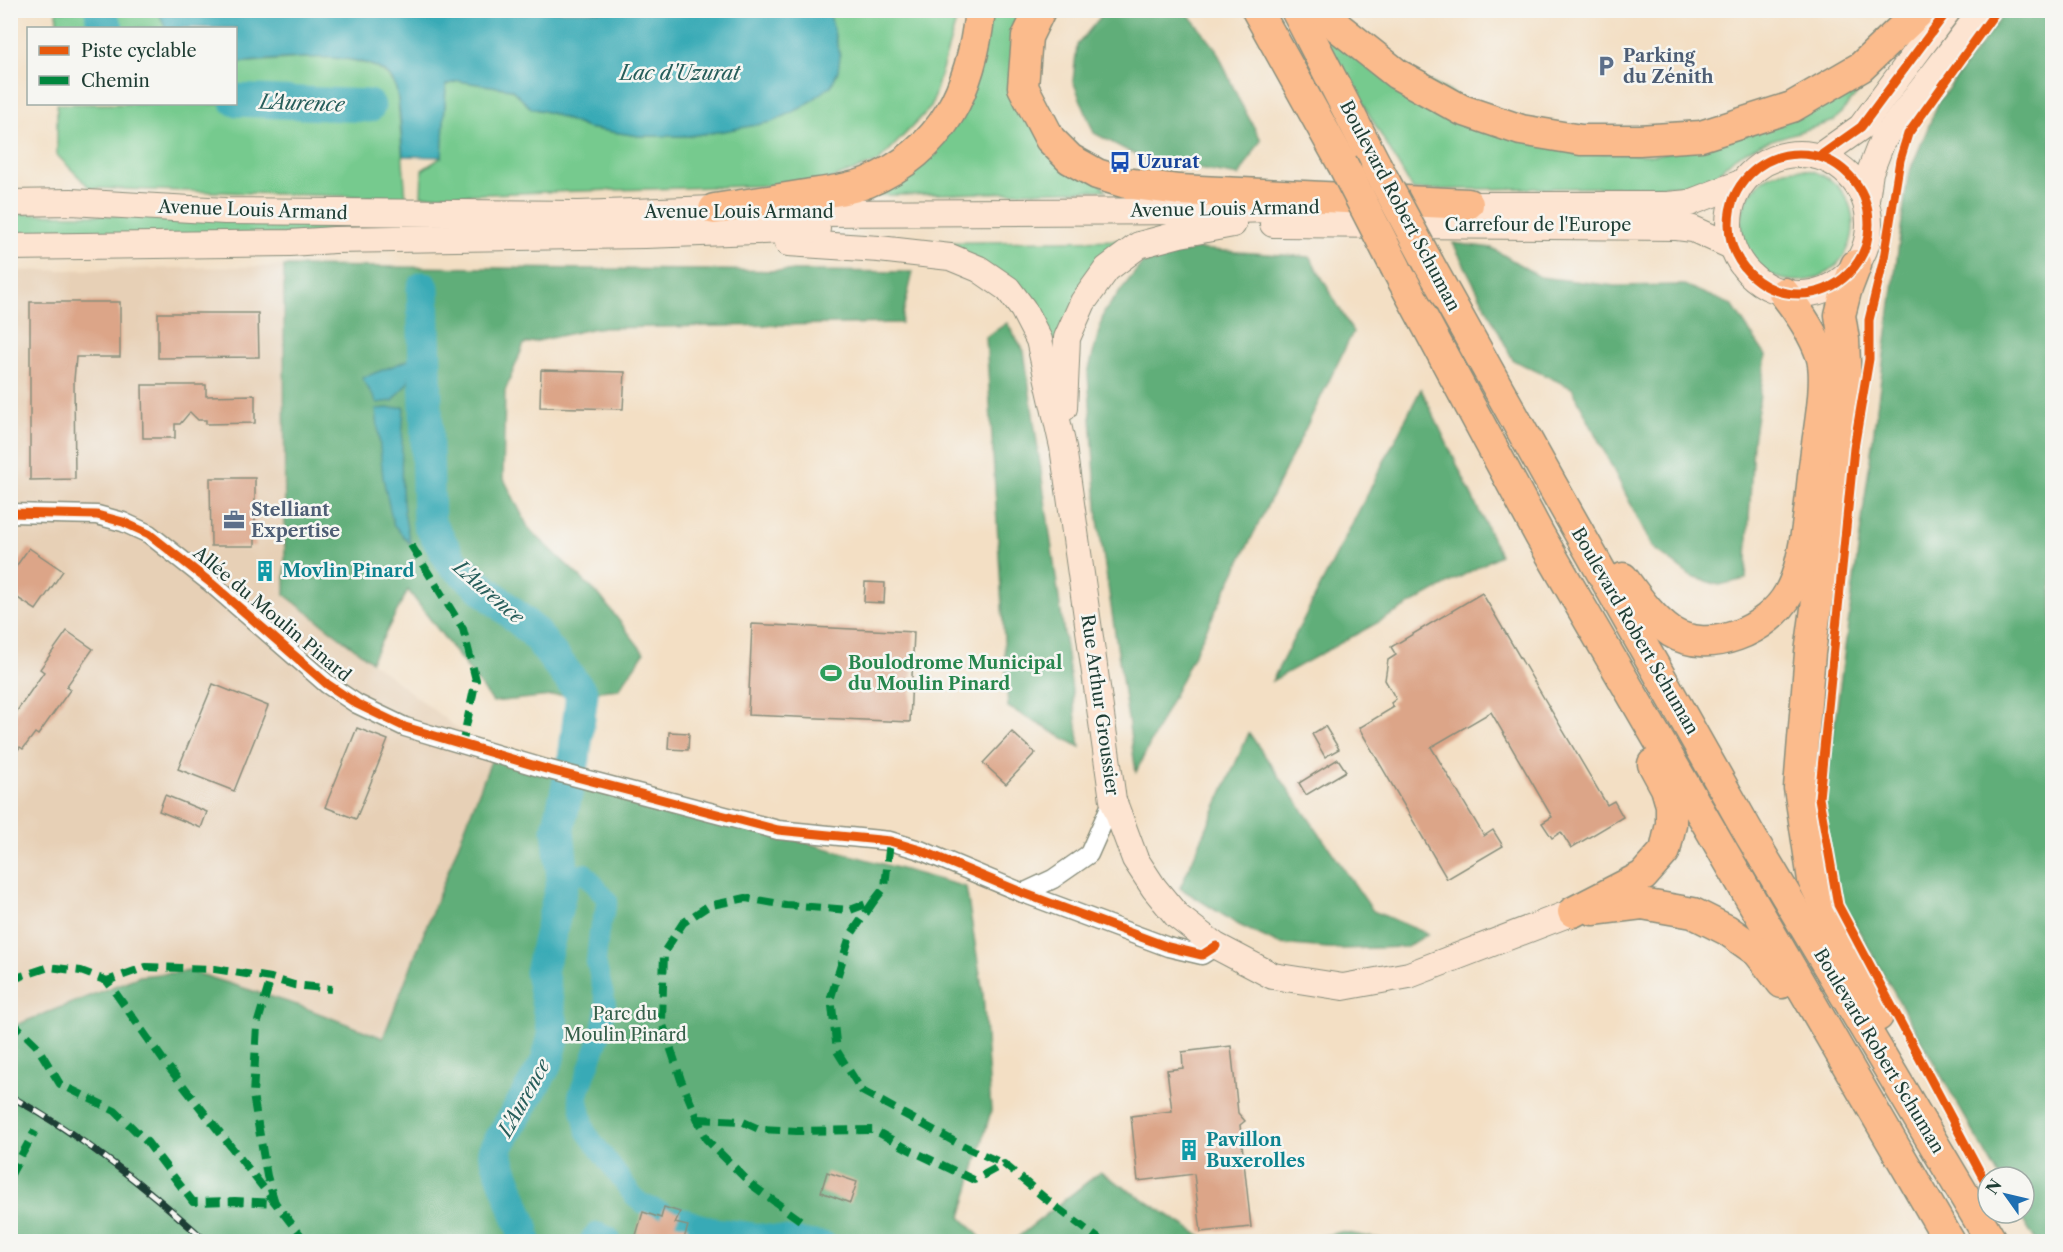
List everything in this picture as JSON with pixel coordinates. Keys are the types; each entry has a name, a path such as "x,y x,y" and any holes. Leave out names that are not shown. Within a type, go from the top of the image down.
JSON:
{"main road":[{"path":"714,209 841,190 868,182 896,167 921,149 942,126 959,98 972,63 980,10"},
{"path":"1040,10 1027,37 1023,87 1050,139 1070,159 1097,174 1126,183 1179,190 1468,204"},
{"path":"1241,10 1335,152"},
{"name":"Boulevard Robert Schuman","path":"1257,10 1540,536 1950,1242"},
{"name":"Boulevard Robert Schuman","path":"1296,10 1429,264 1552,485 1750,835 1992,1242"},
{"path":"1323,10 1339,28 1397,74 1462,110 1521,130 1581,140 1639,140 1701,136 1792,107 1861,67 1921,10"},
{"path":"1820,156 1861,127 1948,10"},
{"path":"1866,200 1870,172 1882,141 1983,10"},
{"name":"Carrefour de l'Europe","path":"1798,153 1820,156 1840,166 1855,181 1866,200 1869,234 1864,250 1856,265 1842,280 1824,290 1804,294 1784,293 1766,287 1751,276 1739,262 1731,246 1728,230 1733,197 1741,183 1756,167 1776,156 1798,153"},
{"name":"Carrefour de l'Europe","path":"1468,204 1667,205 1689,203 1741,183"},
{"name":"Avenue Louis Armand","path":"10,203 71,202 225,211 579,214 714,209 811,213 1202,211 1468,204"},
{"path":"1063,447 1067,338 1083,302 1107,269 1139,245 1233,224"},
{"name":"Avenue Louis Armand","path":"10,247 290,243 859,227 981,230 1233,224"},
{"name":"Carrefour de l'Europe","path":"1233,224 1658,226 1693,229 1731,246"},
{"path":"645,234 879,249 950,257 979,269 1008,289 1023,309 1039,340 1063,447"},
{"path":"1856,265 1840,315 1844,340 1845,401 1810,652 1799,788 1814,880 1955,1179"},
{"path":"1552,485 1651,616 1673,633 1701,642 1736,637 1770,618 1789,593 1801,561 1824,392 1822,357 1807,325 1784,293"},
{"name":"Rue Arthur Groussier","path":"1063,447 1113,800 1136,858 1154,888 1177,916 1216,946 1273,976 1343,987 1409,975 1573,912"},
{"path":"1540,536 1601,676 1666,788 1671,805 1671,824 1665,851 1643,876 1573,912"},
{"path":"1573,912 1642,904 1694,913 1727,930 1758,952 1861,1089"}],"street":[{"name":"Allée du Moulin Pinard","path":"10,513 97,515 123,522 149,534 327,684 357,705 405,727 546,769 778,830 890,841 920,850 1023,893 1168,947 1202,955 1216,946"},
{"path":"1023,893 1053,879 1089,854 1113,800"}],"shaded area":[{"path":"284,266 285,595 493,756 383,1038 300,1006 190,971 140,976 11,1027 11,271"}],"green space":[{"path":"57,11 158,11 166,27 57,27"},
{"path":"829,11 959,11 931,107 878,162 815,184 421,196 422,170 442,157 446,85 458,81 511,89 531,108 551,113 587,128 639,136 688,136 724,131 840,56"},
{"path":"985,11 1028,11 1015,88 1106,190 860,196 927,151"},
{"path":"1111,11 1183,11 1188,14 1216,49 1239,100 1261,140 1239,176 1145,160 1094,133 1073,81 1077,45 1103,14"},
{"path":"2006,11 2052,11 2052,1241 2036,1241 2026,1225 2036,1225 2036,1165 1992,1165 1817,857 1908,176 1939,101"},
{"path":"1318,27 1571,151 1654,155 1722,141 1898,46 1834,121 1762,143 1735,157 1714,177 1689,186 1413,190"},
{"path":"330,56 369,64 385,73 397,90 406,198 90,188 57,155 57,105 237,105 237,63"},
{"path":"1797,169 1819,173 1837,185 1849,203 1853,225 1849,247 1837,265 1819,277 1797,281 1775,277 1757,265 1745,247 1741,225 1745,203 1757,185 1775,173"},
{"path":"10,214 806,224 11,240"},
{"path":"1135,240 1054,358 1033,305 906,243"},
{"path":"1453,243 1492,248 1540,277 1615,286 1684,285 1732,305 1766,356 1753,441 1746,579 1719,585 1692,577 1653,548 1572,388 1513,360"},
{"path":"1196,249 1310,257 1353,332 1136,772 1098,520 1088,373 1104,312 1143,262"},
{"path":"284,266 913,272 901,323 595,328 524,344 505,391 503,477 529,529 600,596 644,653 619,689 493,702 408,590 371,661 285,595"},
{"path":"1007,323 1024,351 1080,747 1008,707 986,337"},
{"path":"1421,389 1500,555 1272,681"},
{"path":"1249,733 1373,911 1428,934 1407,947 1340,949 1279,944 1239,925 1180,888"},
{"name":"Parc du Moulin Pinard","path":"493,756 966,887 983,993 991,1111 961,1217 984,1241 11,1242 11,1027 140,976 190,971 300,1006 383,1038"},
{"path":"1100,1172 1209,1241 1013,1241"},
{"path":"1341,1232 1392,1241 1299,1241"}],"water":[{"name":"Lac d'Uzurat","path":"158,11 829,11 840,56 838,71 831,86 803,107 772,122 688,136 639,136 587,128 551,113 531,108 511,89 458,81 446,85 442,157 403,156 396,90 394,83 383,71 366,63 345,59 297,58 237,63 237,27 166,27"},
{"path":"411,359 409,381 393,401 377,403 362,378"},
{"path":"404,407 401,459 402,494 411,545 393,524 383,478 376,409"}],"building":[{"path":"30,302 120,302 120,357 76,357 74,380 75,479 30,480"},
{"path":"158,313 258,313 259,357 158,358"},
{"path":"541,370 625,372 623,409 540,407"},
{"path":"142,385 206,385 206,396 255,395 255,423 206,424 206,420 198,420 190,412 180,424 175,424 175,438 143,438"},
{"path":"210,478 255,478 255,546 211,546"},
{"path":"29,548 63,571 36,610 10,593 10,575"},
{"path":"865,582 885,583 884,603 864,602"},
{"path":"1482,593 1607,805 1614,801 1623,817 1571,848 1561,832 1552,838 1542,823 1552,817 1491,712 1431,747 1484,836 1493,830 1503,846 1447,879 1359,728 1394,707 1391,703 1396,699 1385,680 1388,660 1396,655 1391,647"},
{"name":"Boulodrome Municipal du Moulin Pinard","path":"752,624 914,632 910,722 748,715"},
{"path":"67,631 93,649 66,687 70,690 38,735 35,733 23,749 20,747 10,760 10,721 44,672 40,669"},
{"path":"213,684 268,706 234,791 178,769"},
{"path":"1325,726 1339,749 1325,757 1312,734"},
{"path":"357,728 388,740 356,819 325,807"},
{"path":"669,732 689,733 688,750 668,749"},
{"path":"1012,732 1035,753 1006,784 983,763"},
{"path":"1338,759 1346,771 1306,795 1299,783"},
{"path":"165,795 207,812 201,828 159,811"},
{"name":"Pavillon Buxerolles","path":"1231,1046 1238,1113 1245,1121 1240,1125 1251,1227 1201,1232 1194,1174 1138,1181 1131,1116 1172,1111 1167,1070 1183,1068 1182,1052"},
{"path":"827,1172 857,1182 850,1203 821,1192"},
{"path":"664,1207 680,1212 675,1223 688,1226 683,1242 634,1242 643,1212 661,1218"}],"waterway":[{"name":"L'Aurence","path":"101,10 102,20 106,27"},
{"name":"L'Aurence","path":"237,100 369,106"},
{"name":"L'Aurence","path":"423,288 429,523 452,562 534,632 582,694 574,759 558,829 563,880 541,972 554,1034 547,1062 494,1151 522,1227 525,1242"},
{"name":"L'Aurence","path":"563,880 585,873 608,901 599,931 596,962 606,1004 600,1036 578,1096 586,1132 635,1198 663,1212"},
{"name":"L'Aurence","path":"678,1216 711,1227 826,1242"},
{"name":"L'Aurence","path":"596,1242 598,1239 605,1242"}],"railway":[{"path":"10,1096 63,1128 113,1163 207,1242"}],"marked path":[{"path":"411,545 463,629 476,680 462,745"},
{"path":"800,1220 752,1185 706,1139 681,1080 662,1022 664,952 683,923 708,906 746,898 786,905 850,910 874,901 885,887 890,841"},
{"path":"874,901 850,936 831,997 837,1051 862,1091 959,1144 1004,1164"},
{"path":"10,980 49,967 81,971 107,981"},
{"path":"306,1242 166,1064 107,981 146,967 215,969 271,978 294,985 332,989"},
{"path":"10,1020 36,1045 60,1084 115,1111 147,1142 193,1202 275,1203 267,1176 253,1095 257,1025 271,978"},
{"path":"698,1119 741,1121 759,1129 874,1130 974,1180 1004,1164 1099,1239"},
{"path":"10,1176 35,1131"}],"cycle path":[{"path":"1820,156 1861,127 1948,10"},
{"path":"1976,1165 1838,905 1819,798 1854,448 1869,359 1869,320 1884,258 1900,160 1908,134 1997,10"},
{"path":"1799,154 1826,159 1849,174 1864,197 1869,224 1864,251 1849,274 1826,289 1799,294 1772,289 1749,274 1734,251 1729,224 1734,197 1749,174 1772,159 1799,154"},
{"path":"10,513 97,515 123,522 149,534 211,583 327,684 357,704 405,727 546,769 778,830 890,841 920,850 1023,893 1168,947 1202,955 1216,946"}],"place":[{"name":"Parking du Zénith","path":"1606,66"},
{"name":"Uzurat","path":"1120,162"},
{"name":"Stelliant Expertise","path":"234,520"},
{"name":"Movlin Pinard","path":"265,571"},
{"name":"Boulodrome Municipal du Moulin Pinard","path":"831,673"},
{"name":"Pavillon Buxerolles","path":"1189,1150"}]}
